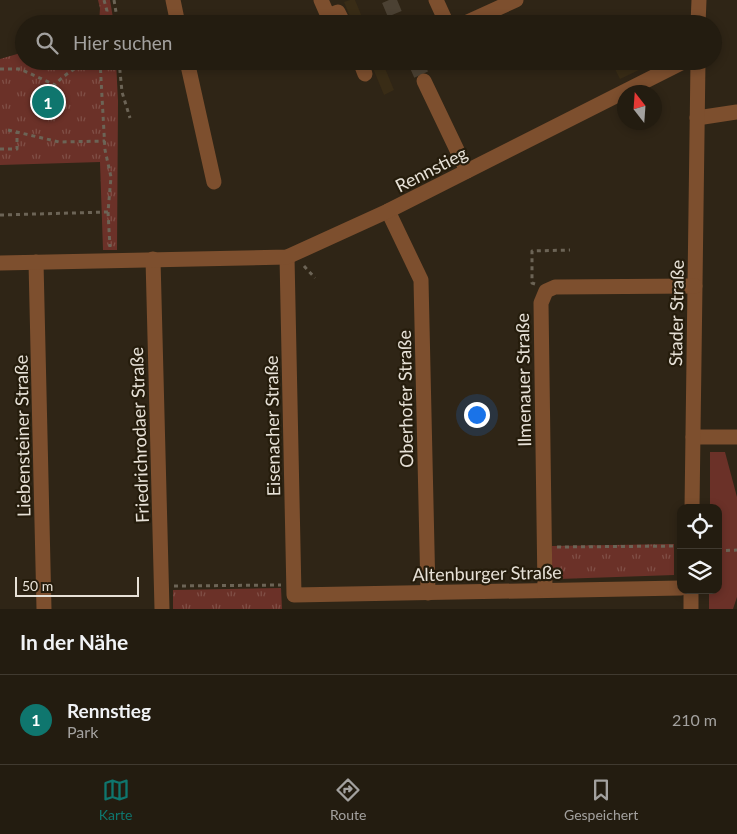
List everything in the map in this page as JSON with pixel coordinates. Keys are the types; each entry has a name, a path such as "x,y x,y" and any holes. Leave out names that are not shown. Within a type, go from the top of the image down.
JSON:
{"street":[{"path":"173,0 176,15"},
{"path":"321,0 328,15"},
{"path":"436,0 443,15"},
{"path":"483,15 516,0"},
{"path":"698,15 699,0"},
{"path":"189,70 214,182"},
{"name":"Rennstieg","path":"0,263 287,257 388,211 667,70"},
{"name":"Stader Straße","path":"692,504 698,70"},
{"path":"424,81 467,171"},
{"path":"697,118 737,112"},
{"name":"Oberhofer Straße","path":"388,211 421,280 428,593"},
{"name":"Eisenacher Straße","path":"287,257 294,590"},
{"name":"Friedrichrodaer Straße","path":"153,259 162,609"},
{"name":"Liebensteiner Straße","path":"36,262 44,609"},
{"name":"Ilmenauer Straße","path":"545,590 541,303 546,291 555,287 695,286"},
{"path":"693,438 737,437"},
{"name":"Altenburger Straße","path":"294,590 322,602 428,593 677,588"},
{"path":"691,594 691,609"}],"path":[{"path":"104,0 106,15"},
{"path":"114,0 116,15"},
{"path":"0,69 15,69"},
{"path":"22,70 55,85 62,76 76,70"},
{"path":"100,70 104,141 111,177 108,212 110,260"},
{"path":"120,70 122,92 130,118"},
{"path":"8,130 60,142 104,141"},
{"path":"0,149 17,149 17,132"},
{"path":"0,215 108,212"},
{"path":"546,291 532,283 532,251 570,250"},
{"path":"544,547 677,546"},
{"path":"722,551 737,550"},
{"path":"162,586 294,590"}],"shaded area":[{"path":"355,0 361,15 349,15 344,2"},
{"path":"374,70 386,70 394,90 384,95"},
{"path":"616,70 639,70 620,79"}],"green space":[{"path":"98,0 110,0 112,15 100,15"},
{"path":"15,55 15,70 116,70 117,250 103,250 100,162 0,165 0,59"},
{"path":"710,452 725,452 737,497 737,597 733,609 709,609 709,594 722,594 722,504 710,504"},
{"path":"674,544 674,575 559,579 552,572 552,546"},
{"path":"281,588 282,609 173,609 173,590"}],"tunnel":[{"path":"389,0 395,15"},
{"path":"419,70 424,81"}],"place":[{"name":"Rennstieg","path":"48,102"}]}
